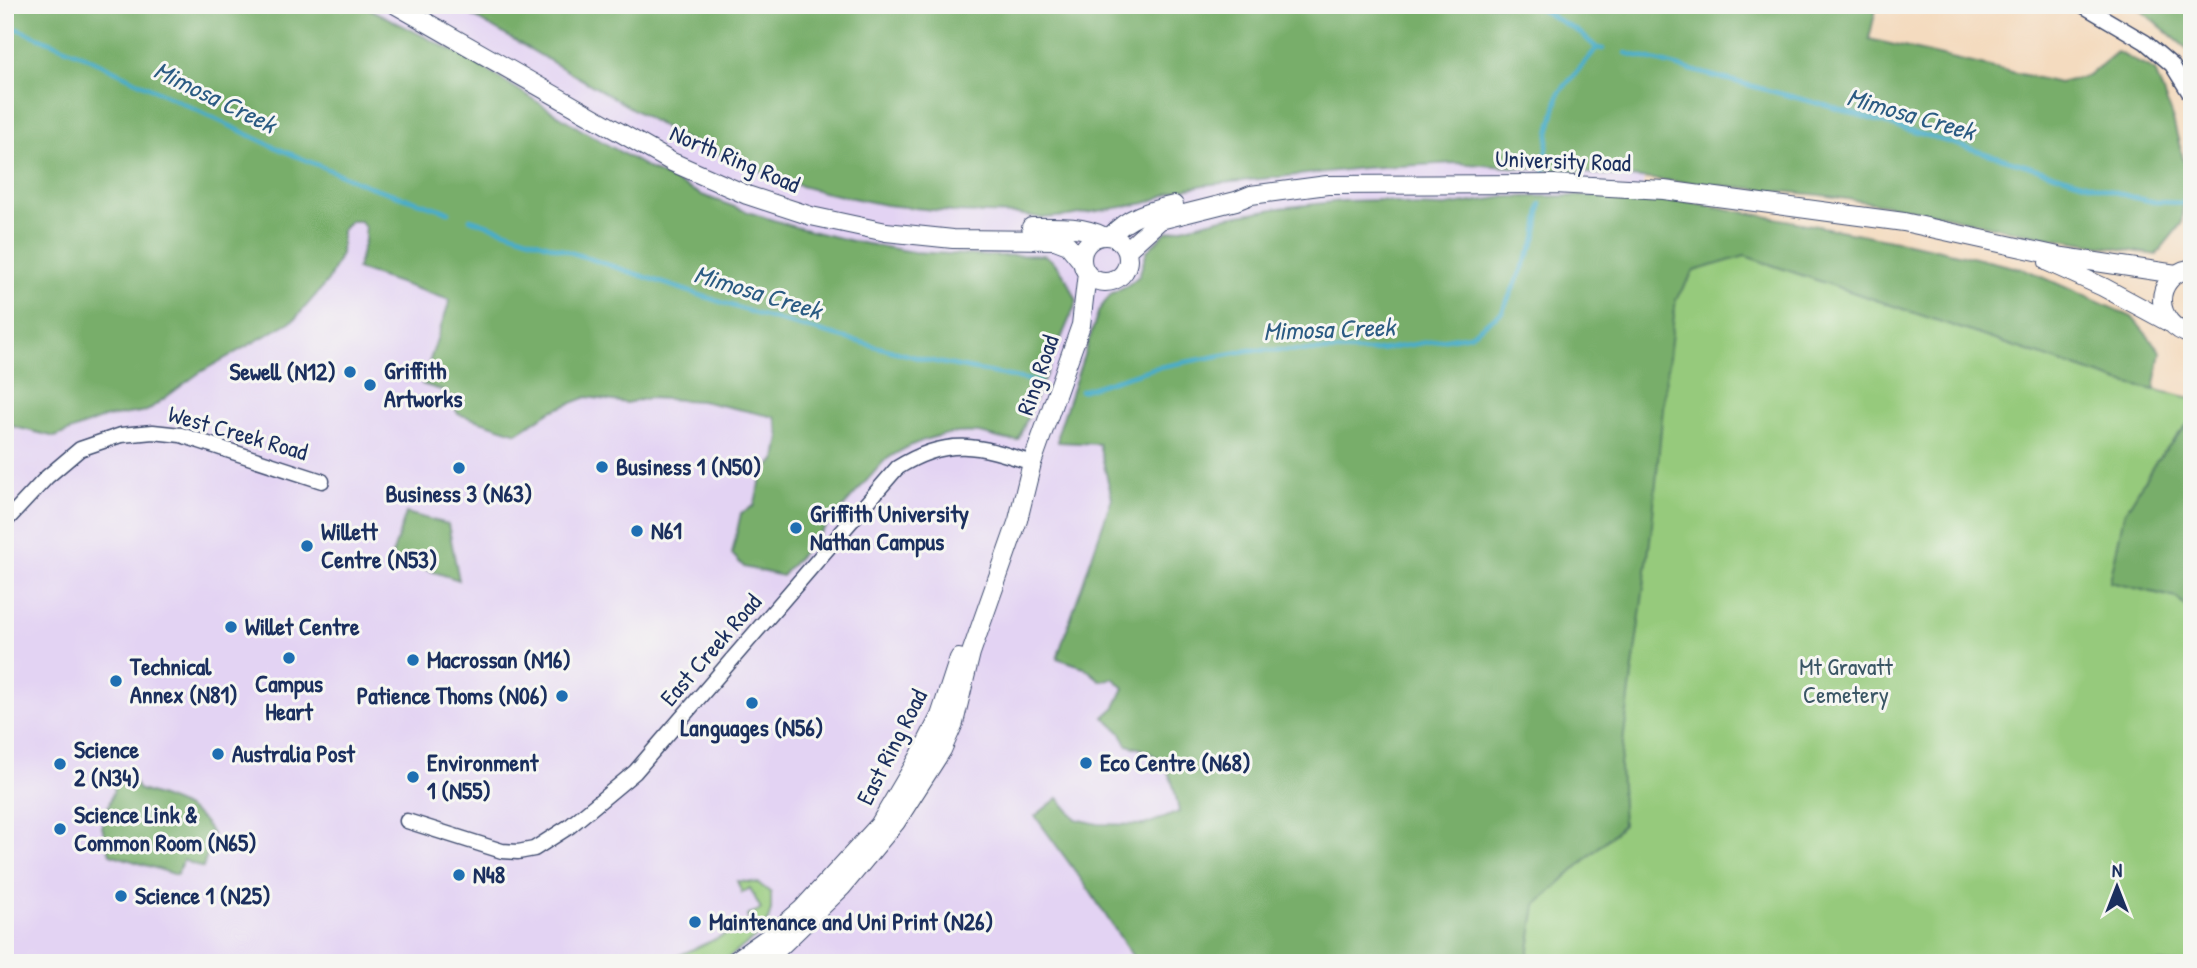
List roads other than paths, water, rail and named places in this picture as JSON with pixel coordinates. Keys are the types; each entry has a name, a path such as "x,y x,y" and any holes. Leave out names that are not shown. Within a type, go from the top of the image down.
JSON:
{"street":[{"name":"North Ring Road","path":"396,5 672,162 747,195 811,216 886,232 953,239 1055,240 1068,245 1084,268"},
{"name":"North Ring Road","path":"414,5 691,162 753,190 813,208 913,228 1070,227 1107,236"},
{"path":"2082,5 2145,42 2172,65 2192,97"},
{"name":"University Road","path":"1128,250 1160,220 1247,196 1340,185 1472,183 1633,187 1905,222 2074,259 2187,269"},
{"path":"1111,282 1098,281 1084,268 1082,255 1088,242 1107,236 1141,214 1212,197 1234,194 1247,196"},
{"path":"1081,325 1101,293 1124,273 1129,258 1128,250 1118,239 1107,236"},
{"name":"University Road","path":"2009,246 2079,275 2192,335"},
{"name":"Ring Road","path":"1027,491 1032,463 1081,325 1084,268"},
{"path":"2170,323 2164,313 2163,292 2168,282 2187,269"},
{"name":"West Creek Road","path":"5,522 47,477 80,449 121,435 153,432 181,435 322,481"},
{"name":"East Creek Road","path":"407,821 502,851 526,852 534,849 570,826 635,772 897,468 915,457 954,445 977,446 1032,463"},
{"name":"East Ring Road","path":"732,963 802,909 879,825 940,716 995,553 1032,463"},
{"name":"East Ring Road","path":"758,963 779,948 842,887 896,822 929,773 954,723 971,653 1027,491"}],"waterway":[{"path":"1532,5 1579,32 1597,48"},
{"name":"Mimosa Creek","path":"5,24 82,55 272,146 368,186 449,212"},
{"name":"Mimosa Creek","path":"1544,171 1549,133 1559,93 1597,48 1603,49"},
{"name":"Mimosa Creek","path":"1626,53 1824,105 2135,198 2187,203"},
{"name":"Mimosa Creek","path":"1081,391 1154,368 1250,350 1374,351 1470,335 1502,312 1536,239 1541,204"},
{"name":"Mimosa Creek","path":"470,219 763,316 926,360 1039,382"}],"place":[{"name":"Sewell (N12)","path":"350,372"},
{"name":"Griffith Artworks","path":"370,385"},
{"name":"Business 1 (N50)","path":"602,467"},
{"name":"Business 3 (N63)","path":"459,468"},
{"name":"Griffith University Nathan Campus","path":"796,528"},
{"name":"N61","path":"637,531"},
{"name":"Willett Centre (N53)","path":"307,546"},
{"name":"Willet Centre","path":"231,627"},
{"name":"Campus Heart","path":"289,658"},
{"name":"Macrossan (N16)","path":"413,660"},
{"name":"Technical Annex (N81)","path":"116,681"},
{"name":"Patience Thoms (N06)","path":"562,696"},
{"name":"Languages (N56)","path":"752,703"},
{"name":"Australia Post","path":"218,754"},
{"name":"Eco Centre (N68)","path":"1086,763"},
{"name":"Science 2 (N34)","path":"60,764"},
{"name":"Environment 1 (N55)","path":"413,777"},
{"name":"Science Link & Common Room (N65)","path":"60,829"},
{"name":"N48","path":"459,875"},
{"name":"Science 1 (N25)","path":"121,896"},
{"name":"Maintenance and Uni Print (N26)","path":"695,922"}],"park label":[{"name":"Mt Gravatt Cemetery","path":"1846,681"}]}
